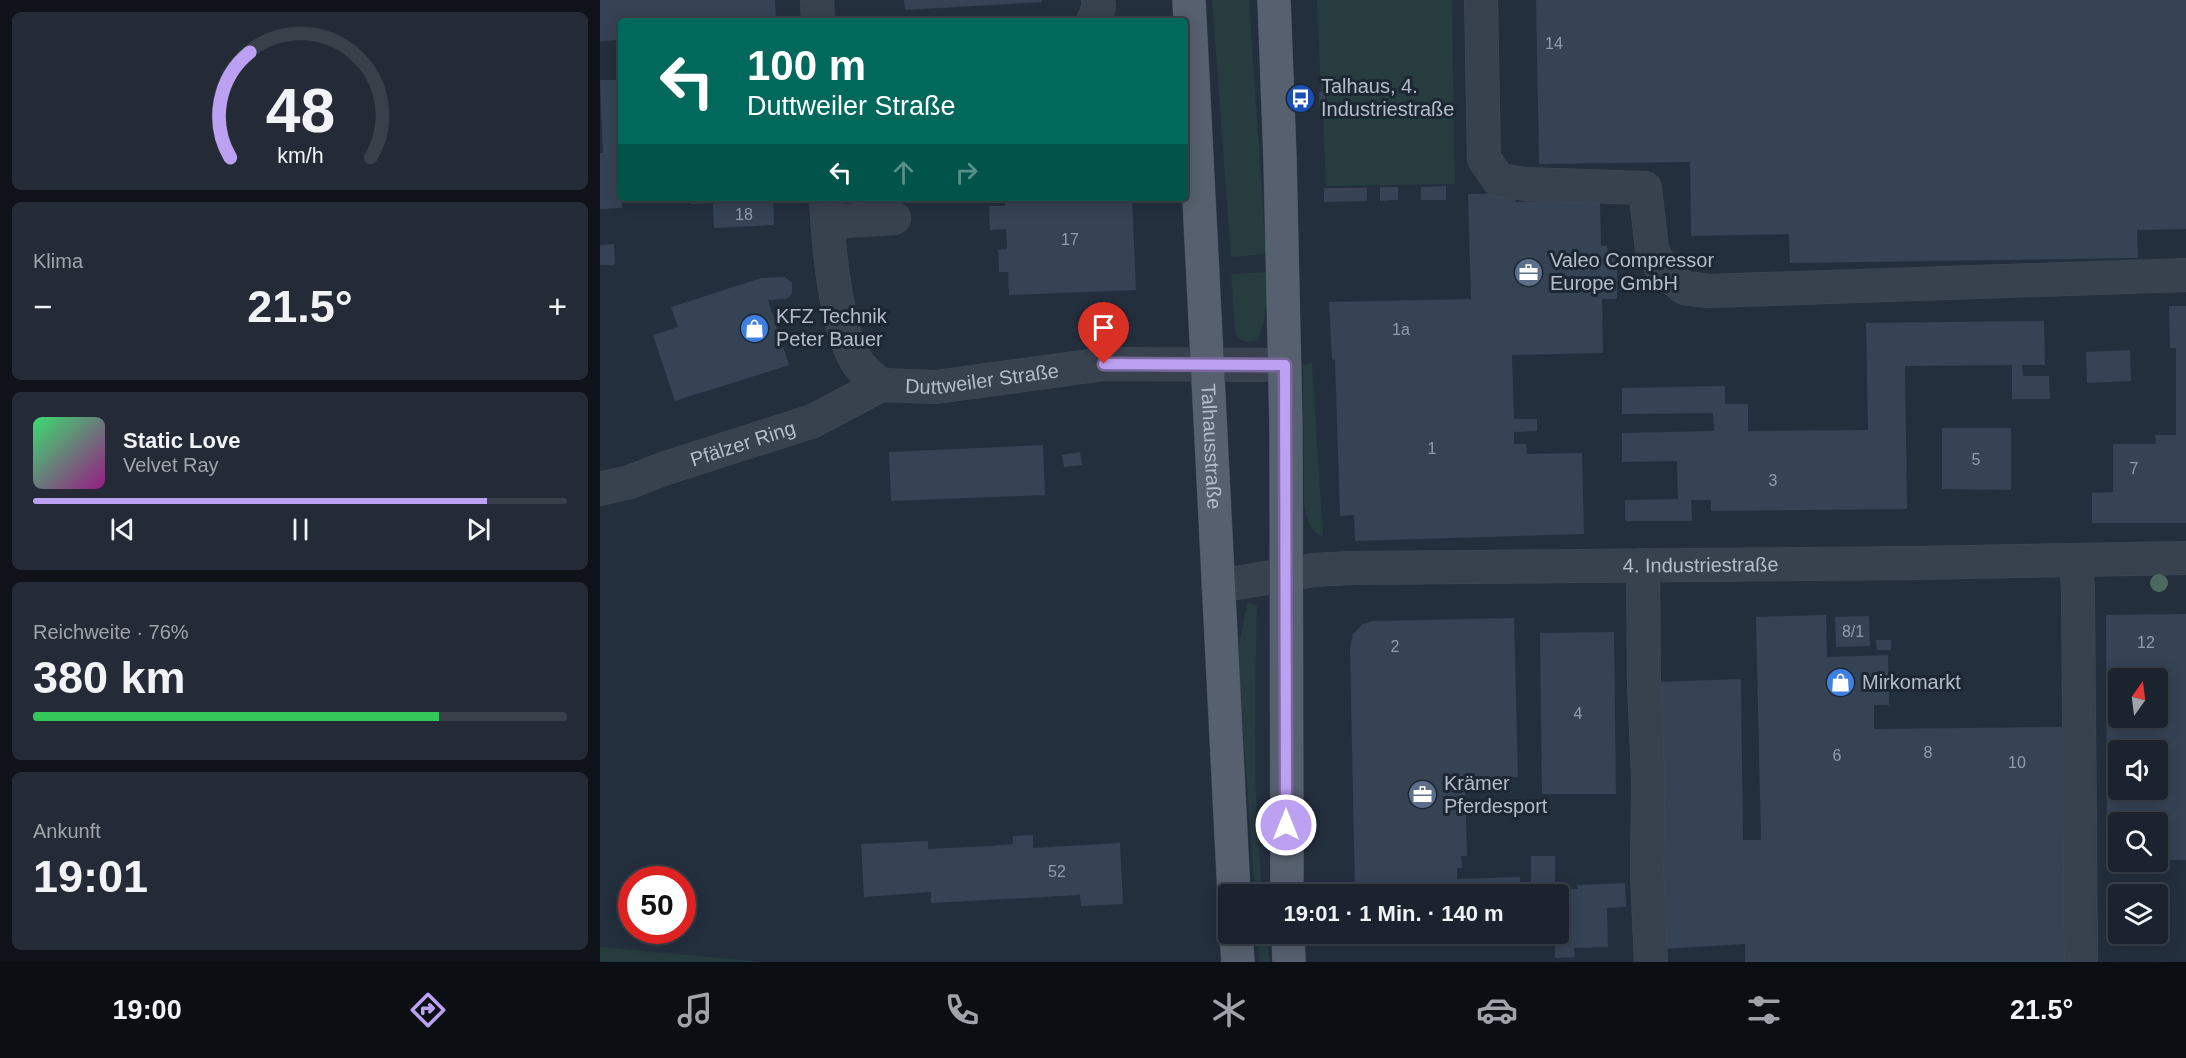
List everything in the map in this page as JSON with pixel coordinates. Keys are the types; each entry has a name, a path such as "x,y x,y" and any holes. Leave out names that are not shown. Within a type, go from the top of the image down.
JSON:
{"main road":[{"name":"Talhausstraße","path":"1189,0 1233,884"},
{"path":"1274,0 1285,365 1287,884"},
{"path":"1237,944 1238,962"},
{"path":"1288,944 1289,962"}],"street":[{"path":"817,0 818,18"},
{"path":"1094,18 1098,0"},
{"path":"1480,0 1484,159 1499,180 1525,184 1645,188 1652,250 1662,269 1683,288 1709,291 2186,275"},
{"path":"827,210 894,218"},
{"name":"Duttweiler Straße","path":"827,210 834,282 847,341 858,364 881,385 936,387 1104,364 1285,365"},
{"name":"Pfälzer Ring","path":"600,489 630,482 663,469 813,421 881,385"},
{"name":"4. Industriestraße","path":"1218,586 1314,570 1351,568 2186,558"},
{"path":"2076,561 2081,962"},
{"path":"1643,565 1648,778 1647,874 1651,962"}],"green space":[{"path":"1212,0 1249,0 1266,254 1231,257"},
{"path":"1317,0 1452,0 1455,184 1326,186 1323,116 1327,115 1327,90 1321,90"},
{"path":"1267,272 1266,306 1261,332 1258,340 1244,341 1235,332 1231,274"},
{"path":"1312,363 1323,537 1314,531 1306,516 1304,499 1303,365"},
{"path":"1247,603 1257,605 1256,786 1262,884 1254,884 1239,647"},
{"path":"1258,944 1268,944 1270,962 1259,962"},
{"path":"600,947 765,962 609,962 600,961"}],"building":[{"path":"600,0 775,0 776,18 618,18 618,40 600,41"},
{"path":"904,0 1042,0 1042,2 905,10"},
{"path":"1536,0 2186,0 2186,229 2137,230 2138,258 1790,263 1789,234 1691,236 1690,162 1539,164"},
{"path":"600,80 618,80 618,201 622,201 622,208 600,209 600,153 603,153"},
{"path":"1325,91 1326,113 1320,113 1319,92"},
{"path":"1446,186 1446,200 1421,200 1421,187"},
{"path":"1380,187 1398,187 1398,200 1380,201"},
{"path":"1324,188 1367,188 1367,201 1324,202"},
{"path":"1515,193 1515,202 1600,200 1601,246 1607,246 1608,258 1617,258 1617,299 1602,299 1603,353 1512,355 1514,419 1537,419 1537,431 1514,432 1514,444 1526,444 1527,454 1582,453 1584,534 1355,541 1354,515 1340,516 1335,360 1332,359 1329,302 1471,299 1468,194"},
{"path":"691,201 773,201 774,225 714,228 713,203 691,204"},
{"path":"1005,201 1132,201 1136,290 1009,295 1008,272 999,272 998,250 1007,249 1006,229 990,230 989,206 1005,206"},
{"path":"614,244 615,265 600,265 600,245"},
{"path":"785,277 792,283 792,294 786,299 768,300 789,365 675,401 653,335 678,327 671,307 761,278"},
{"path":"2169,306 2186,306 2186,523 2092,523 2092,493 2113,492 2113,444 2156,444 2155,435 2176,435 2176,348 2170,348"},
{"path":"2044,321 2045,365 2022,365 2023,376 2049,376 2050,399 2012,399 2012,365 1905,366 1907,509 1711,511 1711,500 1691,500 1692,521 1625,521 1625,500 1678,499 1677,461 1622,462 1622,433 1714,431 1713,413 1622,414 1622,388 1725,386 1725,404 1748,404 1748,431 1868,430 1866,323"},
{"path":"2130,350 2131,381 2087,383 2086,352"},
{"path":"1942,428 2011,428 2011,490 1942,489"},
{"path":"1043,445 1045,495 891,501 889,452"},
{"path":"1080,452 1082,465 1064,467 1062,455"},
{"path":"2186,614 2186,860 2168,860 2168,812 2108,812 2107,860 2106,615"},
{"path":"1826,615 1827,657 1888,655 1889,705 1874,705 1874,729 2068,727 2072,962 1745,962 1745,944 1660,949 1655,682 1741,679 1743,840 1761,840 1756,617"},
{"path":"1869,616 1870,646 1836,647 1835,617"},
{"path":"1514,618 1518,777 1444,778 1444,785 1465,784 1467,856 1461,856 1462,868 1457,868 1457,879 1520,877 1520,884 1355,884 1350,648 1353,634 1363,624 1372,621"},
{"path":"1614,632 1616,794 1542,794 1540,633"},
{"path":"1876,640 1891,640 1891,650 1877,650"},
{"path":"1033,835 1033,848 1120,843 1123,904 1081,906 1080,895 931,903 931,892 864,897 861,844 928,841 928,849 991,846 1013,844 1013,836"},
{"path":"1531,856 1555,856 1555,882 1531,882"},
{"path":"1625,883 1626,907 1607,908 1608,947 1574,948 1575,957 1555,958 1555,944 1569,944 1569,889 1578,889 1577,885"}],"place":[{"name":"Talhaus, 4. Industriestraße","path":"1300,98"},
{"name":"Valeo Compressor Europe GmbH","path":"1529,272"},
{"name":"KFZ Technik Peter Bauer","path":"755,328"},
{"name":"Mirkomarkt","path":"1841,682"},
{"name":"Krämer Pferdesport","path":"1423,794"}],"route":[{"path":"1104,364 1285,365 1286,825"}]}
